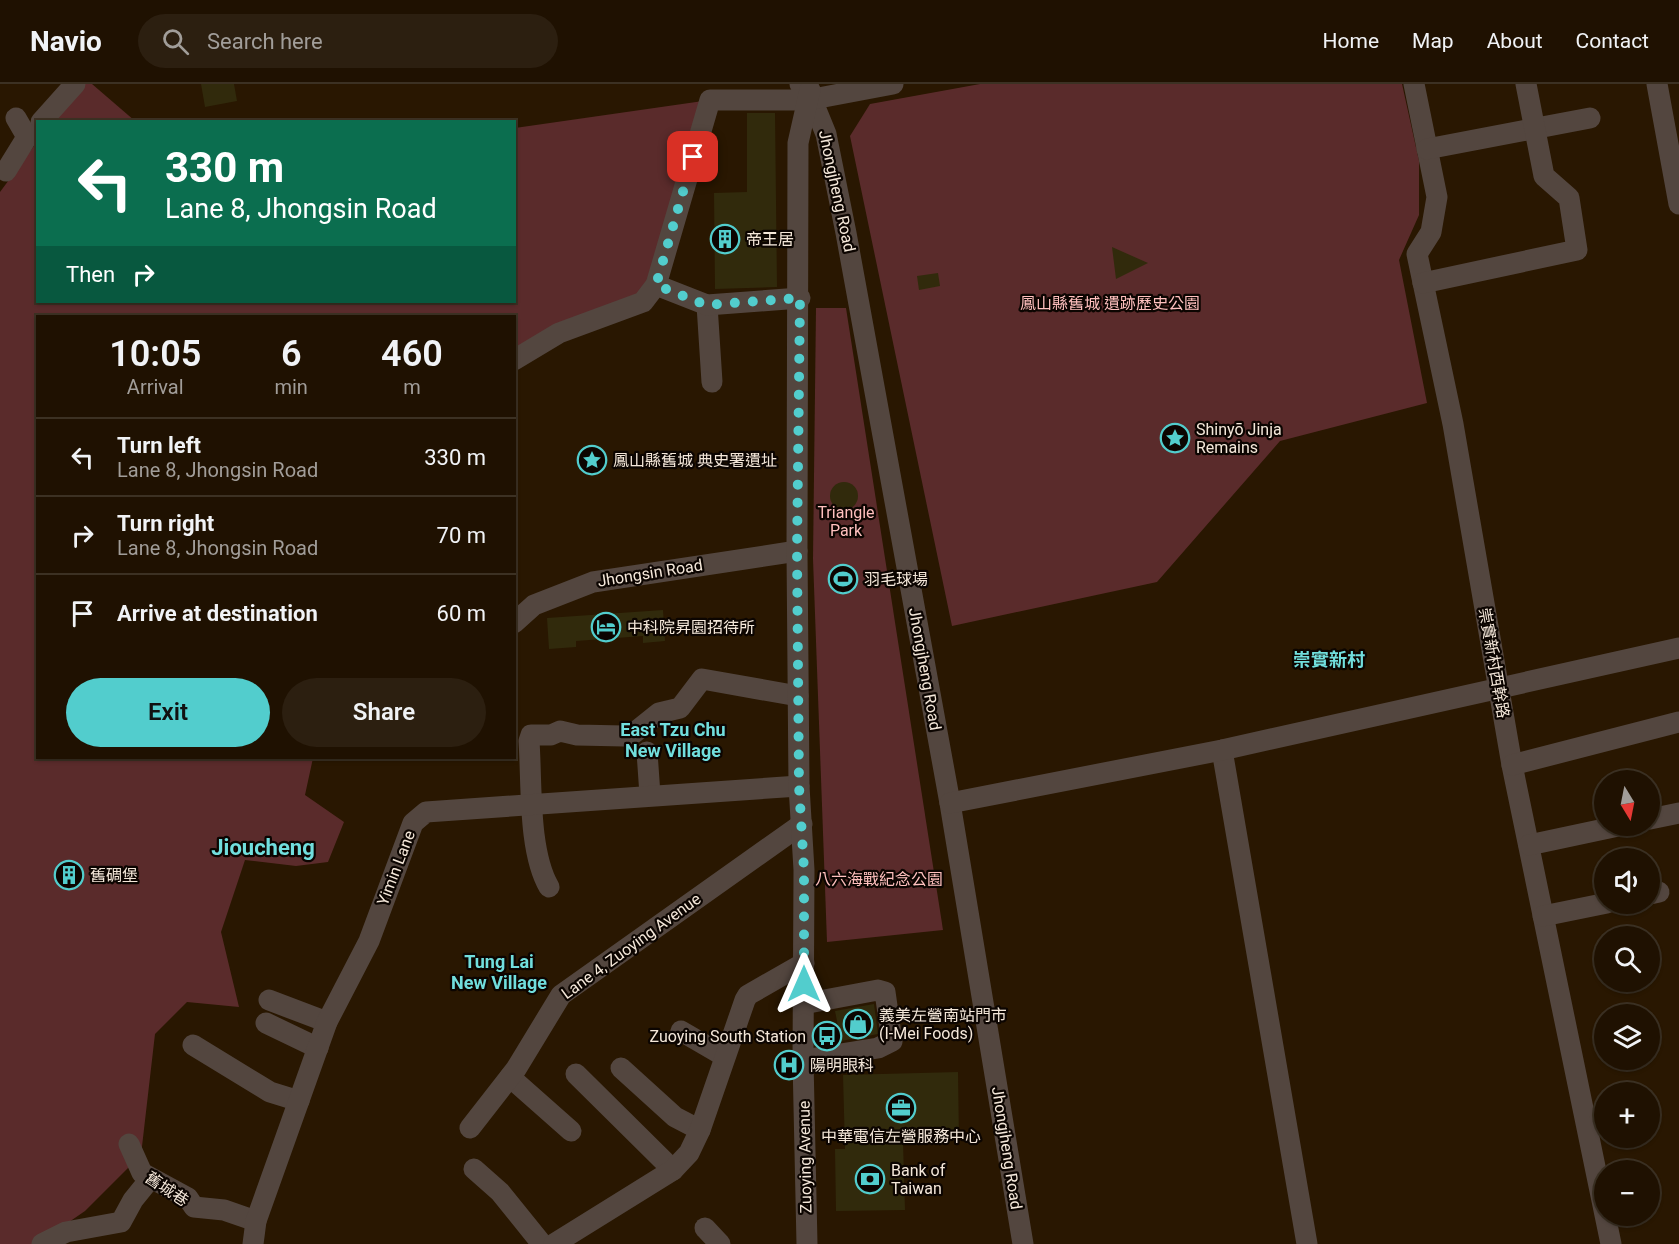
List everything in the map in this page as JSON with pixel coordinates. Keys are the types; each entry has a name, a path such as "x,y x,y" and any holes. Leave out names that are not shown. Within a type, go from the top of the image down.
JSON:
{"street":[{"path":"2,175 30,125 75,84"},
{"path":"516,359 559,333 643,302 656,285 710,100 806,89 893,84"},
{"name":"崇實新村西幹路","path":"1414,84 1437,197 1431,232 1417,254 1453,424 1512,765 1611,1244"},
{"path":"1423,283 1577,250 1569,198 1544,176 1526,84"},
{"path":"1658,84 1679,204"},
{"name":"Zuoying Avenue","path":"806,89 798,143 800,298 797,551 807,1244"},
{"name":"Jhongjheng Road","path":"806,89 827,139 950,804 1023,1244"},
{"path":"1427,149 1590,118"},
{"path":"656,285 706,305 800,298"},
{"path":"706,305 712,382"},
{"name":"Jhongsin Road","path":"516,621 534,605 593,582 797,551"},
{"path":"950,804 1222,750 1498,691 1679,648"},
{"path":"549,887 541,872 536,850 529,741 531,735 551,735 561,731 599,736 634,733 659,713 680,708 702,679 798,696"},
{"path":"1512,765 1679,722"},
{"path":"1222,750 1306,1244"},
{"path":"647,752 650,795"},
{"name":"Yimin Lane","path":"253,1244 256,1221 327,1022 369,941 417,819 426,812 799,786"},
{"path":"1660,817 1679,813"},
{"name":"Lane 4, Zuoying Avenue","path":"470,1128 510,1077 561,995 802,824"},
{"path":"1528,845 1594,831"},
{"path":"1543,916 1594,906"},
{"path":"554,1244 673,1170 689,1153 700,1130 747,995 804,963"},
{"path":"803,1004 878,990 885,992 892,1041 878,1048 803,1060"},
{"path":"269,1000 327,1022"},
{"path":"266,1023 318,1048"},
{"path":"681,1031 724,1056"},
{"path":"193,1045 270,1092 299,1101"},
{"path":"621,1068 675,1117 700,1130"},
{"path":"576,1074 673,1170"},
{"path":"510,1077 571,1131"},
{"name":"舊城巷","path":"129,1144 142,1173 188,1198 194,1207 224,1210 256,1221"},
{"path":"474,1169 500,1192 542,1244"},
{"path":"42,1244 66,1232 121,1222 133,1200 150,1179"}],"green space":[{"path":"80,84 92,84 134,120 53,120"},
{"name":"鳳山縣舊城 遺跡歷史公園","path":"980,84 1402,84 1419,161 1419,215 1399,260 1427,403 1280,441 1157,582 952,626 850,136 870,104"},
{"path":"710,100 656,285 516,359 516,315 36,315 36,759 313,759 305,795 344,822 328,862 296,866 245,860 221,932 239,1007 187,1002 155,1034 141,1155 85,1211 37,1244 0,1244 0,192 36,143 36,303 516,303 516,128"},
{"name":"八六海戰紀念公園","path":"816,308 846,308 943,930 827,942 813,559"}],"building":[{"path":"201,84 234,84 237,101 205,107"},
{"path":"747,113 775,113 777,287 715,289 714,193 747,192"},
{"path":"1112,247 1148,263 1116,279"},
{"path":"938,273 940,286 919,290 917,276"},
{"path":"844,482 854,486 858,496 854,506 844,510 834,506 830,496 834,486"},
{"name":"中科院昇園招待所","path":"663,610 665,641 643,643 643,636 576,641 576,647 549,649 547,618"},
{"name":"舊碉堡","path":"65,865 73,865 78,870 76,881 65,883 60,878 60,870"},
{"name":"義美左營南站門市 (I-Mei Foods)","path":"874,1004 878,1034 841,1041 835,1011"},
{"name":"中華電信左營服務中心","path":"958,1072 959,1141 903,1142 905,1210 836,1211 835,1149 845,1149 843,1075"}],"place":[{"name":"帝王居","path":"725,239"},
{"name":"Shinyō Jinja Remains","path":"1175,438"},
{"name":"鳳山縣舊城 典史署遺址","path":"592,460"},
{"name":"羽毛球場","path":"843,579"},
{"name":"中科院昇園招待所","path":"606,627"},
{"name":"舊碉堡","path":"69,875"},
{"name":"義美左營南站門市 (I-Mei Foods)","path":"858,1024"},
{"name":"Zuoying South Station","path":"827,1036"},
{"name":"陽明眼科","path":"789,1065"},
{"name":"中華電信左營服務中心","path":"901,1108"},
{"name":"Bank of Taiwan","path":"870,1179"}],"district":[{"name":"崇實新村","path":"1329,659"},
{"name":"East Tzu Chu New Village","path":"673,739"},
{"name":"Jioucheng","path":"263,847"},
{"name":"Tung Lai New Village","path":"499,971"}],"route":[{"path":"693,157 656,285 706,305 800,298 797,551 799,786 804,870 804,984"}],"park label":[{"name":"Triangle Park","path":"846,521"}]}
